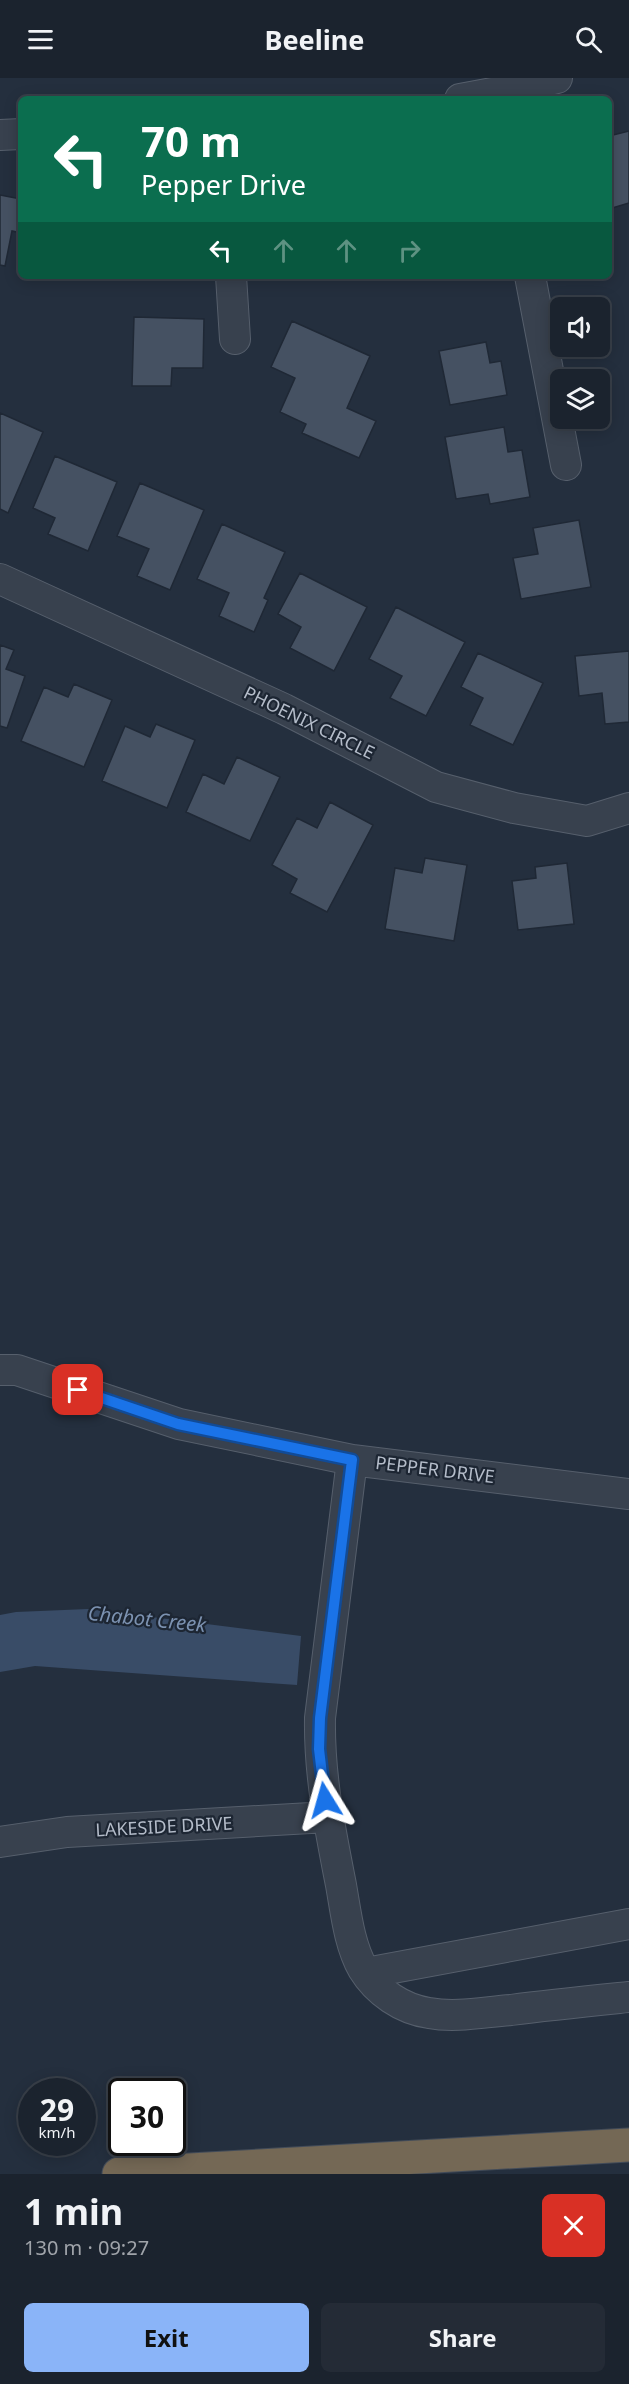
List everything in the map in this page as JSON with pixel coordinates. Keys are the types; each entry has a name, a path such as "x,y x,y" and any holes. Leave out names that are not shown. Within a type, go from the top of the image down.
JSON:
{"highway":[{"path":"119,2174 629,2145"}],"street":[{"path":"498,96 557,78"},
{"path":"0,135 18,134"},
{"path":"231,279 235,339"},
{"path":"531,279 566,465"},
{"name":"PHOENIX CIRCLE","path":"0,579 284,709 436,787 514,808 587,821 629,808"},
{"name":"PEPPER DRIVE","path":"0,1370 17,1370 178,1424 352,1460 629,1494"},
{"path":"352,1460 320,1718 319,1749 328,1817 350,1930 354,1949 366,1973 375,1986 393,1999 411,2009 428,2013 467,2014 629,1997"},
{"name":"LAKESIDE DRIVE","path":"0,1842 67,1832 328,1817"},
{"path":"366,1973 629,1924"}],"water":[{"name":"Chabot Creek","path":"88,1609 301,1636 297,1685 35,1666 0,1672 0,1615 16,1612"}],"building":[{"path":"629,131 629,203 612,208 612,135"},
{"path":"0,195 18,198 18,232 12,231 5,266 0,265"},
{"path":"134,317 204,319 203,368 172,368 171,386 132,386"},
{"path":"292,321 370,356 347,408 376,421 359,458 302,433 306,424 280,412 295,378 271,367"},
{"path":"486,342 490,363 501,361 507,395 450,405 439,351"},
{"path":"0,413 43,432 8,513 0,509"},
{"path":"504,427 508,452 522,450 530,497 490,504 488,494 456,499 445,437"},
{"path":"55,456 117,482 88,551 48,534 55,518 33,508"},
{"path":"140,483 204,510 170,590 137,576 149,549 117,536"},
{"path":"579,520 591,587 521,599 513,558 538,554 533,528"},
{"path":"222,524 285,552 264,598 268,600 254,632 219,616 229,593 197,579"},
{"path":"300,573 367,607 334,671 290,648 301,627 278,614"},
{"path":"396,607 465,642 426,716 390,698 402,676 369,659"},
{"path":"0,645 14,650 6,669 25,676 7,728 0,726"},
{"path":"629,651 629,722 605,724 602,693 579,696 575,656"},
{"path":"478,653 543,683 513,745 470,725 483,698 461,687"},
{"path":"74,684 112,700 84,767 21,741 44,687 68,697"},
{"path":"156,724 195,740 167,808 102,781 125,726 150,737"},
{"path":"237,757 280,777 250,841 186,812 203,774 224,784"},
{"path":"330,802 373,825 327,912 290,893 297,879 272,865 297,818 317,828"},
{"path":"425,858 467,865 454,941 385,929 395,868 422,873"},
{"path":"567,863 574,924 518,930 512,881 536,878 535,867"}],"route":[{"path":"78,1390 178,1424 352,1460 320,1718 319,1749 325,1800"}]}
